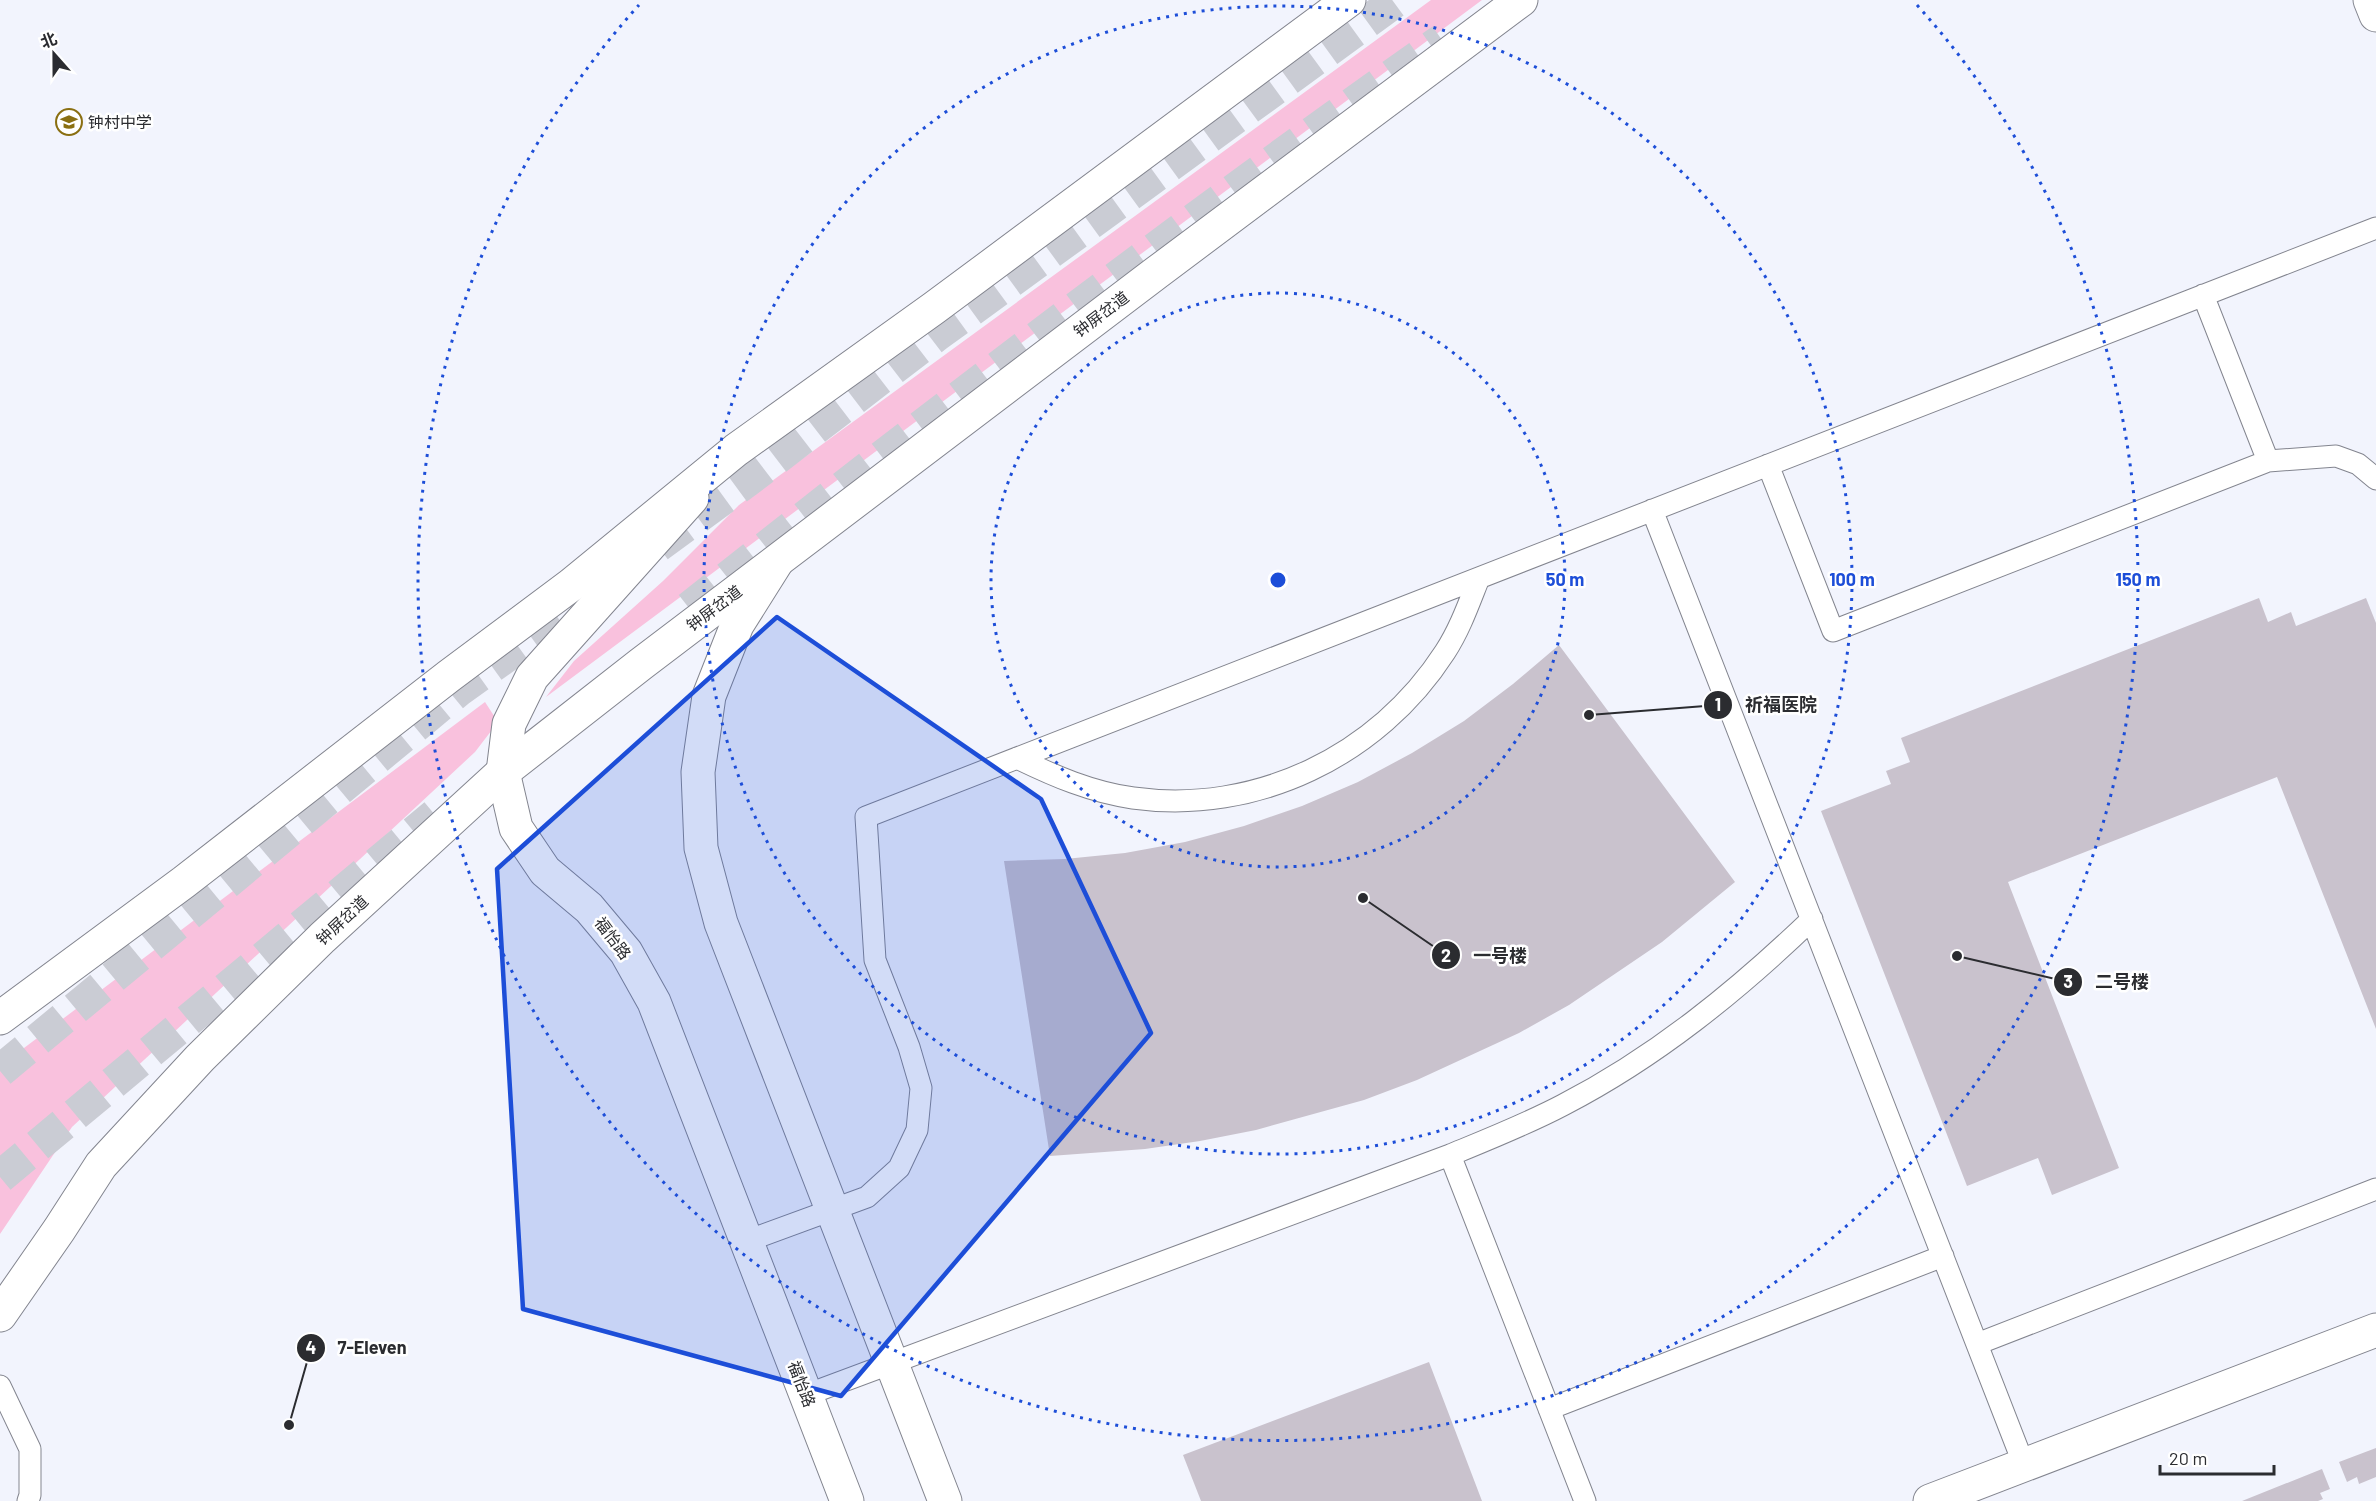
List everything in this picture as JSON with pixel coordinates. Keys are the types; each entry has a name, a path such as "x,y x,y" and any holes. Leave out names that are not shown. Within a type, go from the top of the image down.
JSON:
{"main road":[{"path":"0,1018 184,882 449,676 571,585 735,450 934,308 1349,0"},
{"name":"钟屏岔道","path":"0,1315 102,1165 186,1073 322,938 503,772 777,560 1521,0"},
{"path":"2370,0 2376,15"},
{"name":"福怡路","path":"735,450 532,677 509,724 503,772 516,828 545,871 590,908 626,952 654,1002 847,1501"},
{"path":"777,560 736,625 709,696 698,772 702,849 721,923 945,1501"},
{"path":"1941,1499 2376,1330"}],"lane":[{"path":"747,1241 867,1197 898,1168 917,1130 921,1088 909,1047 874,960 866,817 2376,228"},
{"path":"2203,295 2268,461"},
{"path":"1768,465 1833,631 2268,461 2336,456 2358,464 2376,479"},
{"path":"1652,510 2024,1465"},
{"path":"1017,758 1053,776 1092,789 1132,798 1172,801 1213,798 1253,791 1292,779 1337,757 1394,715 1422,684 1445,651 1464,615 1479,578"},
{"path":"806,1395 1450,1155 1564,1105 1635,1062 1719,1003 1812,919"},
{"path":"1450,1155 1585,1501"},
{"path":"1977,1344 2376,1189"},
{"path":"1549,1409 1943,1256"},
{"path":"0,1386 30,1449 28,1501"}],"highlighted area":[{"path":"777,617 1041,799 1151,1033 841,1396 523,1309 497,869"}],"shaded area":[{"path":"1431,0 1482,0 546,697 574,661 663,581 739,505"},
{"path":"485,702 498,722 475,752 72,1127 0,1234 0,1066"}],"building":[{"path":"2259,598 2268,622 2291,612 2296,626 2366,598 2376,623 2376,1029 2277,777 2008,882 2119,1168 2052,1195 2038,1158 1967,1186 1821,811 1891,784 1886,771 1910,762 1901,738"},
{"path":"1559,645 1735,882 1662,942 1569,1005 1519,1033 1417,1080 1364,1100 1256,1130 1145,1149 1050,1156 1004,861 1065,859 1125,853 1185,842 1244,826 1302,806 1358,782 1464,721"},
{"path":"1429,1362 1482,1501 1201,1501 1183,1455"},
{"path":"2376,1448 2376,1477 2359,1484 2357,1477 2347,1482 2339,1462"},
{"path":"2322,1469 2330,1489 2320,1493 2323,1499 2318,1501 2242,1501"}],"tunnel":[{"path":"658,546 747,481 937,335 1397,0"},
{"path":"689,608 875,462 1156,248 1442,40"},
{"path":"0,1071 459,690 604,586"},
{"path":"0,1177 435,815"}],"place":[{"name":"钟村中学","path":"69,122"},
{"name":"祈福医院","path":"1589,715"},
{"name":"一号楼","path":"1363,898"},
{"name":"二号楼","path":"1957,956"},
{"name":"7-Eleven","path":"289,1425"}]}
